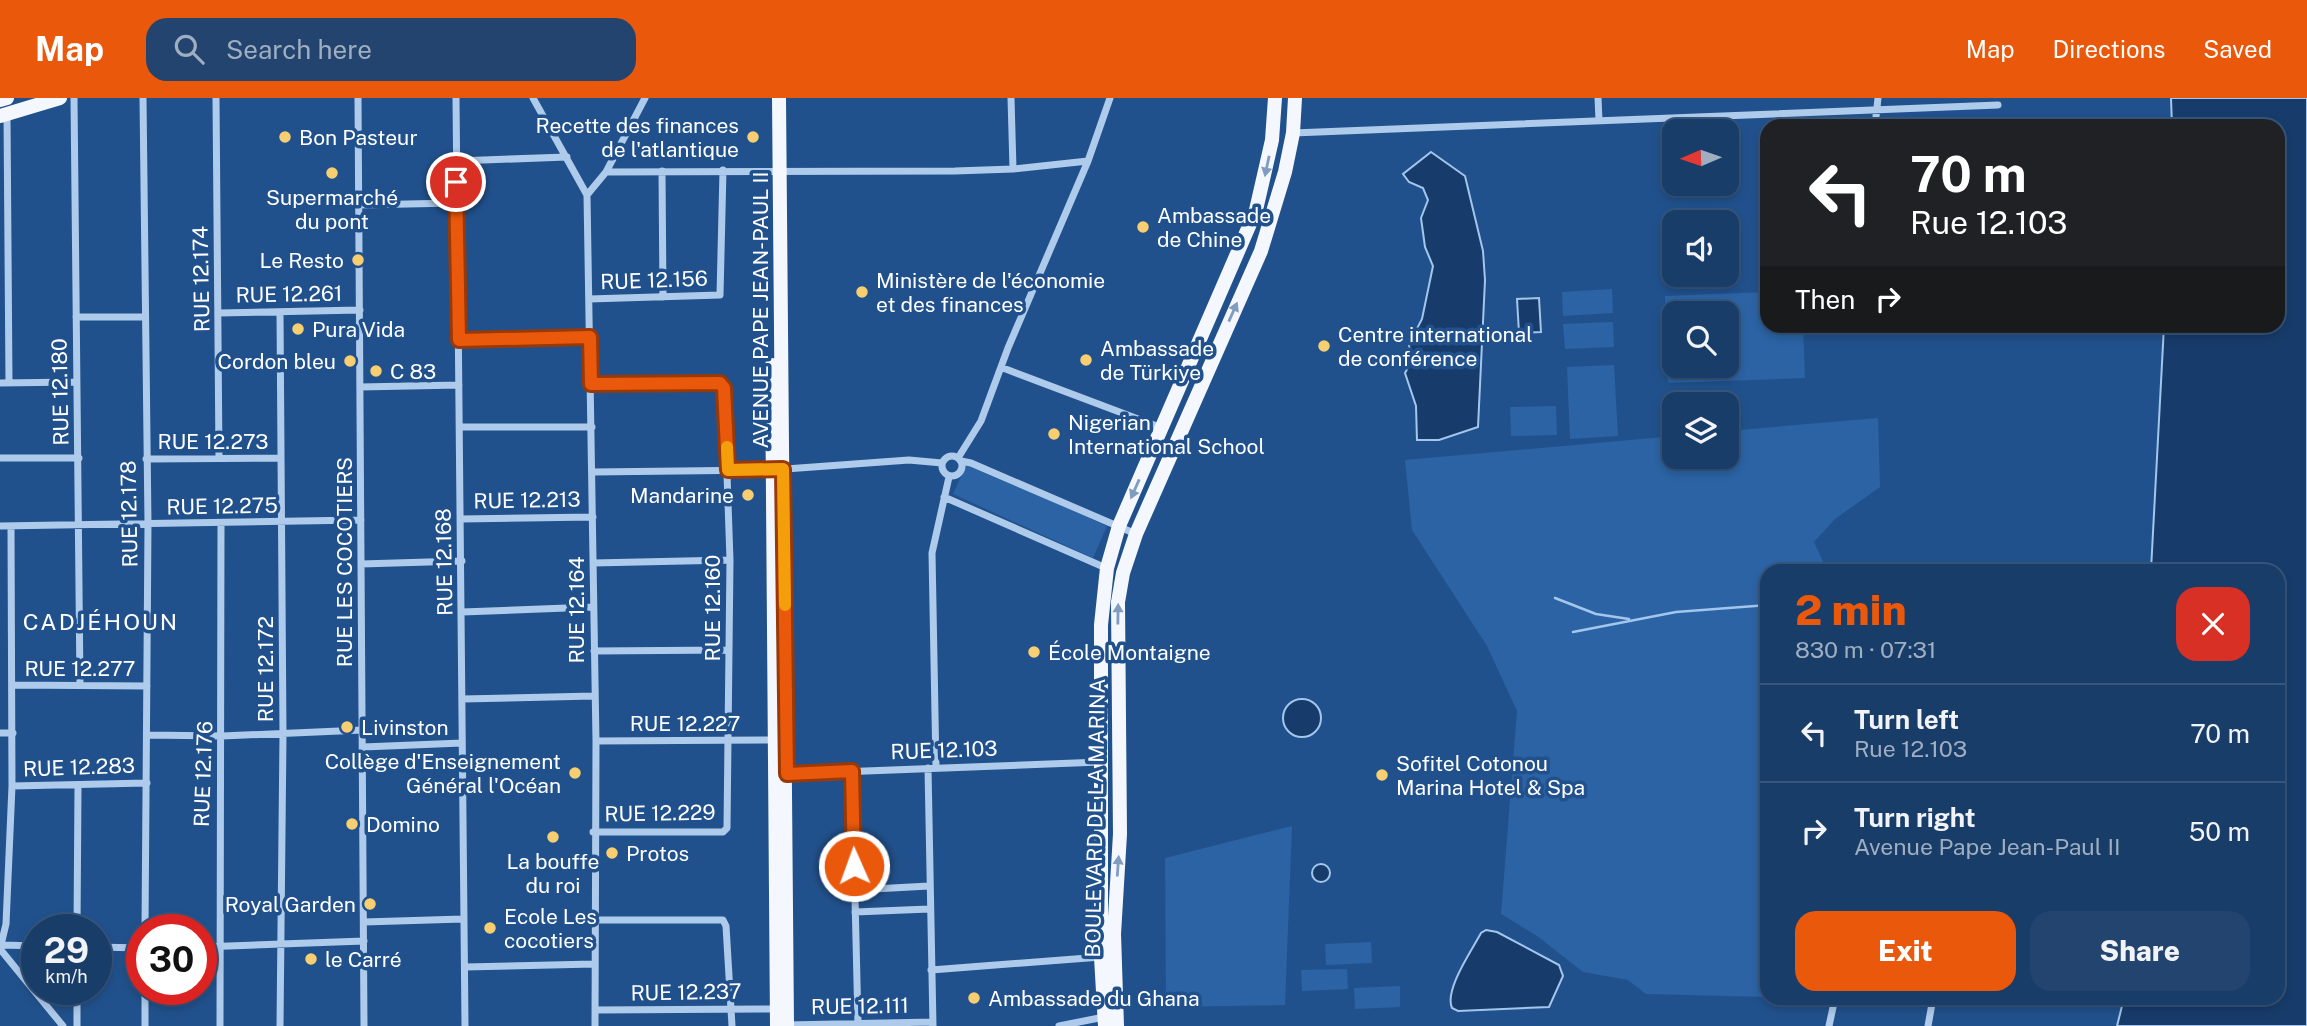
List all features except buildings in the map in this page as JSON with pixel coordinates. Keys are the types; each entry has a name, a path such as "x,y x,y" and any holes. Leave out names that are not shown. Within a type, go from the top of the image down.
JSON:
{"main road":[{"path":"0,100 7,98"},
{"path":"4,115 60,98"},
{"name":"AVENUE PAPE JEAN-PAUL II","path":"770,98 776,171"},
{"name":"AVENUE PAPE JEAN-PAUL II","path":"779,98 776,171 776,1009 784,1026"},
{"name":"BOULEVARD DE LA MARINA","path":"1104,1022 1101,957 1101,625 1107,569 1119,526 1256,210 1272,140 1275,98"},
{"name":"BOULEVARD DE LA MARINA","path":"1117,1026 1114,934 1120,835 1117,621 1123,573 1136,534 1261,251 1278,202 1293,133 1295,98"},
{"name":"AVENUE PAPE JEAN-PAUL II","path":"777,470 787,774 784,1026"}],"street":[{"name":"RUE 12.180","path":"74,98 80,685"},
{"name":"RUE 12.178","path":"143,98 148,524 145,914"},
{"name":"RUE 12.174","path":"216,98 219,458"},
{"name":"RUE LES COCOTIERS","path":"358,98 364,1026"},
{"name":"RUE 12.168","path":"456,98 465,1026"},
{"path":"533,98 587,195 606,172 645,98"},
{"path":"1011,98 1013,169"},
{"path":"948,477 960,473 960,460 981,421 1003,368 1008,348 1088,161 1110,98"},
{"path":"1598,98 1599,120"},
{"path":"1876,119 1878,98"},
{"path":"1293,133 1998,105"},
{"path":"4,115 9,383"},
{"path":"456,160 567,157"},
{"path":"606,172 1013,169 1088,161"},
{"name":"RUE 12.156","path":"589,299 720,295 723,170"},
{"path":"662,171 663,298"},
{"name":"RUE 12.164","path":"587,195 596,741 593,832 596,1026"},
{"path":"359,205 456,203"},
{"name":"RUE 12.261","path":"219,313 360,310"},
{"name":"RUE 12.172","path":"280,312 283,734 280,1026"},
{"path":"76,317 145,317"},
{"path":"459,340 590,337"},
{"path":"1003,368 1162,428"},
{"path":"0,383 76,382"},
{"name":"RUE 12.160","path":"591,384 713,382 724,388 730,560 727,828"},
{"path":"360,387 459,385"},
{"path":"460,427 592,427"},
{"path":"948,477 942,471 942,463 947,457 971,463 1136,534"},
{"path":"0,458 79,458"},
{"name":"RUE 12.273","path":"146,458 280,458"},
{"path":"593,472 777,470 909,460 942,463"},
{"path":"933,1024 929,909 932,552 948,477"},
{"path":"944,496 1107,569 1123,573"},
{"name":"RUE 12.213","path":"461,519 593,517"},
{"name":"RUE 12.275","path":"0,526 361,520"},
{"name":"RUE 12.176","path":"220,524 220,1026"},
{"path":"1,948 6,924 12,786 10,526"},
{"path":"593,563 730,560"},
{"path":"361,564 461,561"},
{"path":"462,611 593,607"},
{"path":"594,651 729,650"},
{"name":"RUE 12.277","path":"12,685 147,686"},
{"path":"462,699 594,696"},
{"path":"147,735 222,736 362,730"},
{"path":"0,733 13,733"},
{"name":"RUE 12.227","path":"596,741 775,740"},
{"path":"363,747 462,743"},
{"name":"RUE 12.103","path":"787,774 1102,762"},
{"path":"852,771 858,1024"},
{"name":"RUE 12.283","path":"12,786 147,783"},
{"path":"77,914 78,786"},
{"name":"RUE 12.229","path":"593,832 723,832 727,828"},
{"path":"855,890 929,886"},
{"path":"855,912 929,909"},
{"path":"364,922 463,919"},
{"path":"594,920 723,920 726,926 732,1026"},
{"path":"219,946 364,941"},
{"path":"1,948 21,947"},
{"path":"1,948 63,1026"},
{"path":"931,970 1101,957"},
{"path":"465,967 594,964"},
{"path":"77,1005 77,1026"},
{"path":"145,1005 145,1026"},
{"path":"1829,1026 1834,1005"},
{"path":"1928,1026 1932,1005"},
{"name":"RUE 12.237","path":"595,1010 776,1009"},
{"path":"1059,1026 1104,1022"},
{"name":"RUE 12.111","path":"784,1026 933,1024"}],"shaded area":[{"path":"2171,98 2307,98 2307,1026 2117,1026 2122,1005 2285,1005 2285,564 2151,564 2164,333 2285,333 2285,119 2172,119"},
{"path":"1431,152 1465,176 1483,251 1485,280 1478,427 1439,440 1417,440 1416,406 1405,373 1411,362 1409,344 1422,319 1433,266 1425,247 1421,218 1428,200 1423,188 1409,182 1403,174"},
{"path":"1612,289 1613,313 1563,316 1562,292"},
{"path":"1760,292 1760,333 1803,333 1805,378 1668,383 1668,378 1739,378 1739,301 1665,301 1665,296"},
{"path":"1539,298 1541,332 1519,333 1517,299"},
{"path":"1613,322 1614,347 1565,349 1563,324"},
{"path":"1614,365 1618,436 1570,439 1567,367"},
{"path":"1556,406 1557,435 1511,436 1510,407"},
{"path":"1878,418 1880,487 1835,519 1814,542 1824,564 1760,564 1760,997 1646,994 1628,980 1583,972 1537,936 1501,914 1517,711 1487,646 1412,530 1405,460 1662,437 1662,469 1739,469 1739,430"},
{"path":"967,463 1107,526 1093,558 953,494"},
{"path":"1302,699 1316,704 1321,718 1316,732 1302,737 1288,732 1283,718 1288,704"},
{"path":"1292,826 1285,1005 1166,1007 1165,858"},
{"path":"1321,864 1327,867 1330,873 1327,879 1321,882 1315,879 1312,873 1315,867"},
{"path":"1486,930 1497,932 1559,965 1563,976 1549,1007 1458,1011 1452,1008 1455,981 1481,933"},
{"path":"1371,942 1372,963 1326,965 1325,944"},
{"path":"1347,969 1348,989 1302,991 1301,970"},
{"path":"1400,986 1400,1007 1355,1009 1354,988"}],"waterway":[{"path":"1555,598 1596,614 1629,619"},
{"path":"1573,632 1676,612 1760,606"}],"slow traffic":[{"path":"727,447 728,470 783,469 785,605"}],"place":[{"name":"Bon Pasteur","path":"285,137"},
{"name":"Recette des finances de l'atlantique","path":"753,137"},
{"name":"Supermarché du pont","path":"332,173"},
{"name":"Ambassade de Chine","path":"1143,227"},
{"name":"Le Resto","path":"358,260"},
{"name":"Ministère de l'économie et des finances","path":"862,292"},
{"name":"Pura Vida","path":"298,329"},
{"name":"Centre international de conférence","path":"1324,346"},
{"name":"Ambassade de Türkiye","path":"1086,360"},
{"name":"Cordon bleu","path":"350,361"},
{"name":"C 83","path":"376,371"},
{"name":"Nigerian International School","path":"1054,434"},
{"name":"Mandarine","path":"748,495"},
{"name":"École Montaigne","path":"1034,652"},
{"name":"Livinston","path":"347,727"},
{"name":"Collège d'Enseignement Général l'Océan","path":"575,773"},
{"name":"Sofitel Cotonou Marina Hotel & Spa","path":"1382,775"},
{"name":"Domino","path":"352,824"},
{"name":"La bouffe du roi","path":"553,837"},
{"name":"Protos","path":"612,853"},
{"name":"Royal Garden","path":"370,904"},
{"name":"Ecole Les cocotiers","path":"490,928"},
{"name":"le Carré","path":"311,959"},
{"name":"Ambassade du Ghana","path":"974,998"}],"district":[{"name":"CADJÉHOUN","path":"101,621"}],"route":[{"path":"456,182 459,340 590,337 591,384 720,383 724,388 728,470 783,469 787,774 852,771 854,866"}]}
